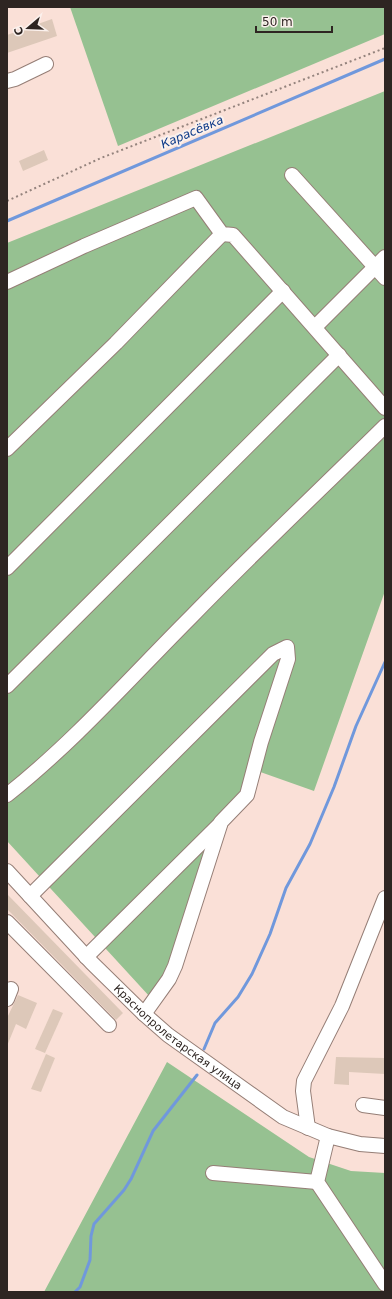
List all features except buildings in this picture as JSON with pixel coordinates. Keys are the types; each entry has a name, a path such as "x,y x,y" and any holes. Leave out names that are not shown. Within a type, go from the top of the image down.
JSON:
{"street":[{"path":"7,81 15,79 46,64"},
{"path":"292,174 380,262 385,278"},
{"path":"7,282 84,246 196,198 222,234"},
{"path":"7,449 116,343 222,234 233,234 385,408"},
{"path":"315,327 380,262"},
{"path":"7,568 283,291"},
{"path":"7,686 339,355"},
{"path":"7,795 30,777 91,719 210,597 385,426"},
{"path":"30,896 273,654 287,647 288,659 261,742 247,795 86,957"},
{"path":"144,1014 169,979 175,966 221,822"},
{"name":"Краснопролетарская улица","path":"7,871 86,957 144,1014 168,1035 283,1117 328,1136 360,1144 385,1146"},
{"path":"308,1128 303,1091 304,1081 342,1006 385,898"},
{"path":"7,922 109,1025"},
{"path":"363,1105 385,1108"},
{"path":"328,1136 317,1182 385,1284"},
{"path":"213,1173 317,1182"}],"path":[{"path":"7,201 101,158 385,48"}],"green space":[{"path":"70,7 385,7 385,34 118,146"},
{"path":"385,91 385,591 314,791 252,769 242,793 215,826 173,966 150,997 7,841 7,243"},
{"path":"167,1062 309,1157 351,1171 385,1173 385,1292 44,1292"}],"waterway":[{"name":"Карасёвка","path":"7,221 385,59"},
{"path":"204,1049 215,1023 238,997 252,974 270,934 286,888 310,844 334,787 356,726 385,662"},
{"path":"75,1292 80,1287 90,1260 91,1236 94,1224 124,1190 131,1179 153,1131 197,1075"}]}
